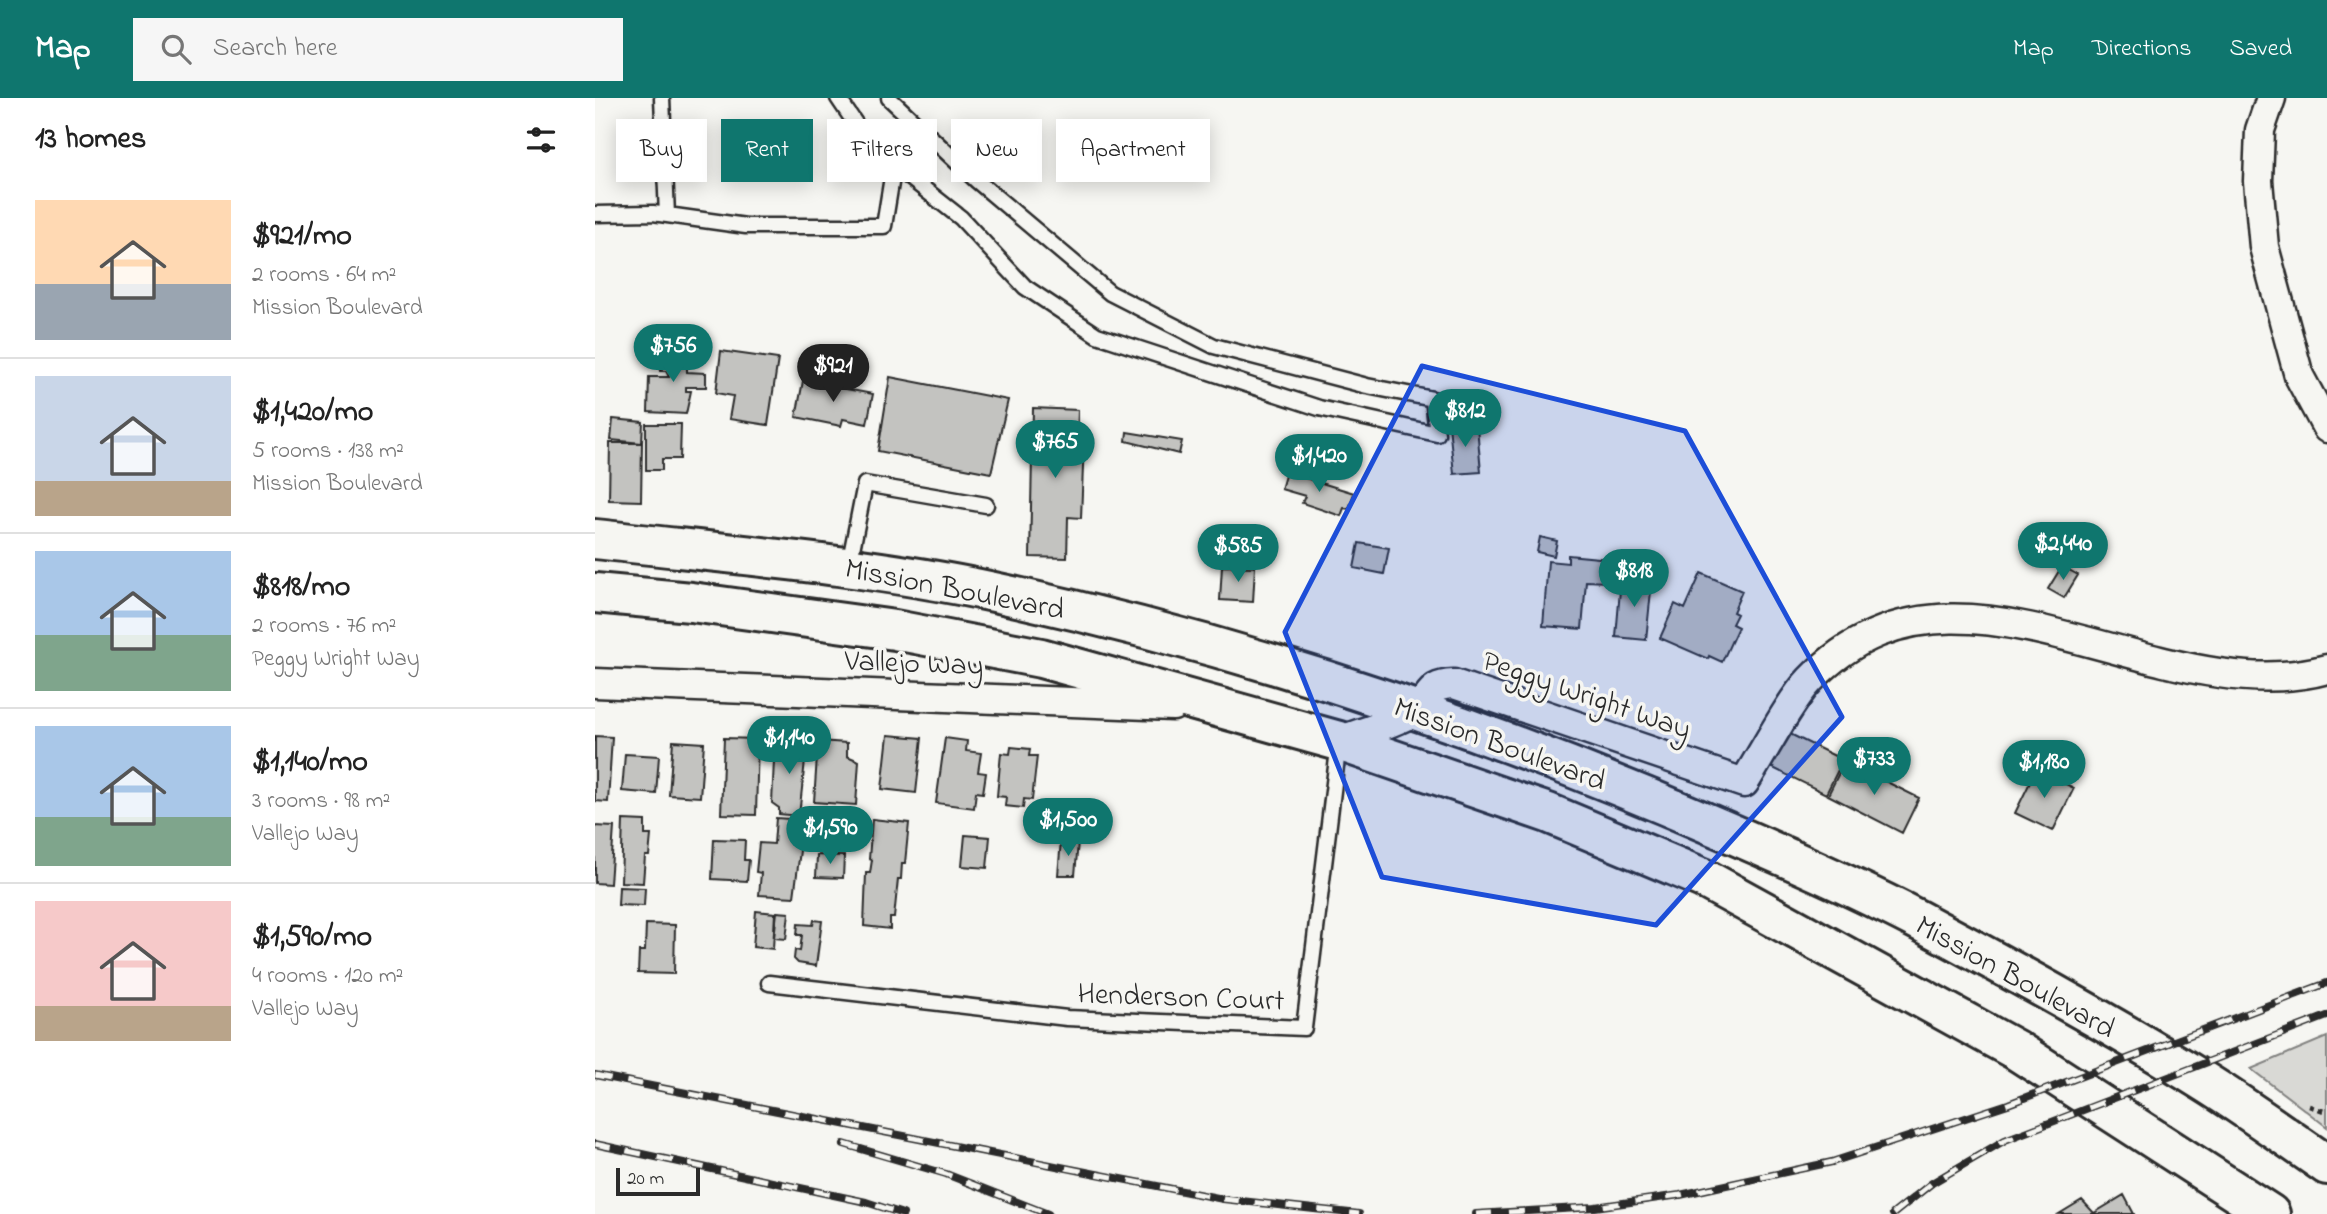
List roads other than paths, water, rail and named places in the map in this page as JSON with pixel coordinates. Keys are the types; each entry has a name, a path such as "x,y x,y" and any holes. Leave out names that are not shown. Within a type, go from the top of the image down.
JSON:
{"main road":[{"name":"Mission Boulevard","path":"595,539 849,566 990,592 1098,616 1416,710 1678,810 1798,862 1915,918 2202,1081 2327,1164"},
{"name":"Mission Boulevard","path":"595,593 691,601 895,630 992,647 1229,708 1339,741 1548,813 1703,878 2016,1049 2270,1214"},
{"path":"1084,670 1098,616"}],"street":[{"path":"2271,98 2260,130 2258,181 2264,247 2299,376 2327,428"},
{"name":"Peggy Wright Way","path":"1339,741 1416,710 1429,692 1440,685 1470,687 1744,783 1809,681 1850,646 1903,623 1966,617 2028,626 2193,669 2273,680 2327,670"},
{"name":"Vallejo Way","path":"595,683 1229,708"}],"lane":[{"path":"662,98 667,215"},
{"path":"838,98 852,119"},
{"path":"889,98 911,119"},
{"path":"915,182 961,218 1025,287 1097,335 1319,408 1437,434 1433,399 1367,386 1214,346 1110,293 977,181 937,143"},
{"path":"595,214 667,215 746,226 884,226 891,182"},
{"path":"849,566 865,484 986,505"},
{"name":"Henderson Court","path":"769,983 1067,1018 1304,1028 1339,741"}],"railway":[{"path":"1476,1214 1595,1207 1680,1195 1832,1162 2008,1104 2327,983"},
{"path":"1893,1214 1932,1183 2005,1140 2327,1016"},
{"path":"595,1075 1223,1199 1359,1214"},
{"path":"595,1144 866,1202 903,1214"},
{"path":"844,1144 946,1174 1048,1214"}]}
